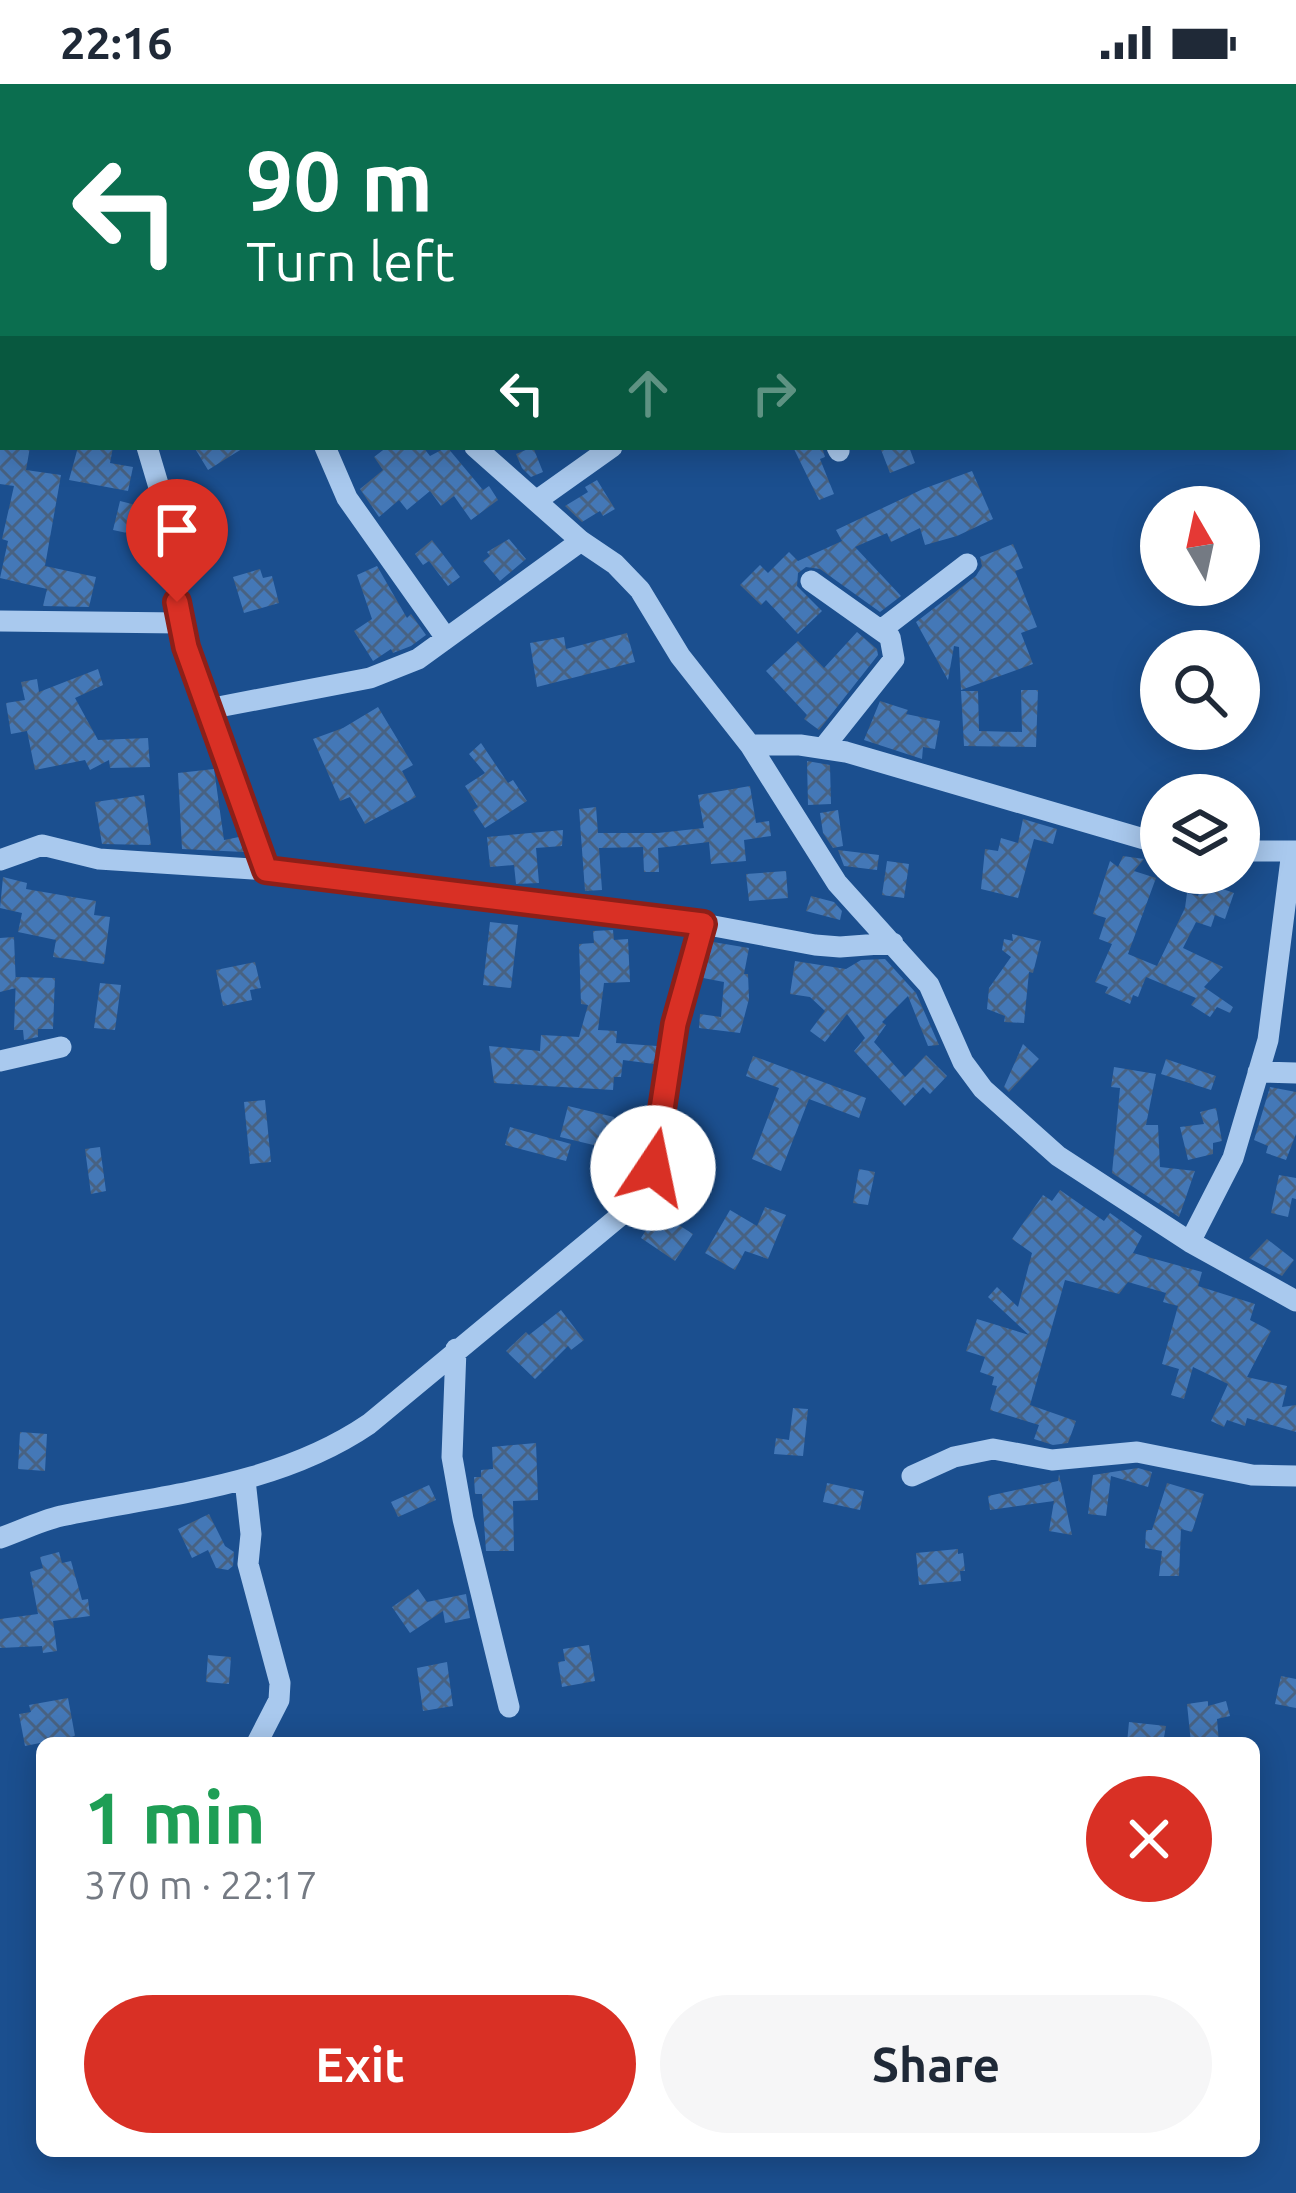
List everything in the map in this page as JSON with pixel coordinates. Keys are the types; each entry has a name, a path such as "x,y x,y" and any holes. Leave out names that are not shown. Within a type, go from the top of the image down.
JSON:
{"street":[{"path":"148,450 161,494 181,623 266,870"},
{"path":"326,450 347,498 446,638"},
{"path":"479,450 640,590 680,656 750,745 837,883 893,943 940,1004 963,1062 983,1089 1058,1156 1190,1242 1296,1301"},
{"path":"536,501 608,450"},
{"path":"208,710 390,672 418,659 580,541"},
{"path":"880,630 967,564"},
{"path":"811,581 890,637 894,659 824,747"},
{"path":"0,621 181,623"},
{"path":"750,745 824,747 1140,838"},
{"path":"0,860 42,845 99,859 266,870 703,924 815,945 893,943"},
{"path":"1190,1242 1233,1158 1268,1040 1294,851 1260,851"},
{"path":"0,1538 56,1517 245,1480 337,1446 620,1216 653,1168 675,1024 703,924"},
{"path":"0,1060 61,1047"},
{"path":"1258,1072 1296,1073"},
{"path":"456,1348 452,1457 509,1707"},
{"path":"912,1476 954,1457 993,1449 1052,1460 1137,1452 1252,1475 1296,1476"},
{"path":"245,1480 251,1534 248,1564 280,1683 279,1700 260,1737"}],"building":[{"path":"0,450 29,450 26,470 61,475 45,566 96,577 89,607 43,606 47,589 0,578 8,541 2,539 14,486 0,484"},
{"path":"77,450 112,450 110,463 133,467 128,491 69,480"},
{"path":"196,450 240,450 208,470"},
{"path":"383,450 425,450 430,456 450,450 483,490 489,486 498,500 471,520 454,496 441,506 430,491 407,510 399,500 379,517 360,489 383,470 374,457"},
{"path":"534,450 543,472 531,477 516,454"},
{"path":"794,450 823,450 825,457 820,459 834,494 819,500"},
{"path":"881,450 910,450 915,463 890,473"},
{"path":"972,471 993,519 925,545 920,528 891,542 887,533 855,547 901,596 880,612 820,569 806,567 798,573 797,586 822,611 798,634 766,600 761,605 740,585 760,565 768,573 789,552 798,561 842,541 836,530"},
{"path":"597,480 615,509 603,516 600,511 582,522 565,506 588,492 585,487"},
{"path":"120,501 148,508 141,536 113,530"},
{"path":"509,539 526,559 500,581 483,561 490,556 487,552"},
{"path":"432,540 460,577 448,586 429,561 423,565 415,554"},
{"path":"1013,544 1023,568 1015,571 1037,627 1021,633 1033,664 961,690 959,647 954,646 948,680 916,622 976,576 982,566 980,557"},
{"path":"377,566 407,618 411,614 426,635 373,661 354,631 372,619 357,575"},
{"path":"260,569 263,578 272,576 279,603 244,613 233,577"},
{"path":"857,632 878,655 819,730 804,719 807,715 766,671 798,641 824,668"},
{"path":"627,633 635,662 537,687 530,643 564,637 566,649"},
{"path":"98,669 103,685 75,698 98,740 148,738 150,767 110,768 109,760 90,770 85,760 35,770 27,731 11,734 6,703 25,700 21,682 37,679 39,692"},
{"path":"1021,690 1038,690 1036,747 964,746 961,691 978,691 979,731 1022,732"},
{"path":"880,701 908,710 906,714 940,721 935,749 923,747 922,759 864,740"},
{"path":"378,707 413,765 402,771 416,797 365,824 350,797 340,801 313,739"},
{"path":"481,743 508,783 513,780 527,801 485,828 465,786 485,773 469,754"},
{"path":"807,761 830,765 831,804 808,805"},
{"path":"214,769 224,840 239,837 244,852 182,849 178,773"},
{"path":"750,786 756,823 769,821 771,836 744,840 746,861 711,864 709,842 658,848 659,872 644,872 643,847 599,848 602,890 585,891 579,809 596,807 598,833 704,828 698,795"},
{"path":"144,795 151,845 102,844 95,802"},
{"path":"838,810 843,846 833,848 823,833 820,813"},
{"path":"1023,819 1057,829 1053,844 1034,839 1018,898 981,889 985,849 998,851 1001,838 1018,843"},
{"path":"563,830 562,846 536,848 539,883 516,884 514,865 490,867 487,837"},
{"path":"838,850 879,855 877,870 844,866"},
{"path":"1123,856 1140,858 1134,871 1140,873 1140,894 1150,894 1128,954 1157,966 1185,908 1187,894 1234,894 1225,919 1215,915 1211,927 1196,922 1183,948 1223,967 1204,987 1233,1007 1230,1013 1217,1007 1210,1017 1191,1005 1196,998 1146,977 1130,1004 1105,993 1108,987 1095,982 1112,944 1099,939 1106,918 1093,914 1110,861 1118,867"},
{"path":"887,861 909,864 904,898 882,895"},
{"path":"786,871 788,898 749,901 746,874"},
{"path":"3,877 27,883 26,889 96,901 94,915 110,917 104,964 53,957 56,940 18,932 22,913 0,908"},
{"path":"811,896 834,902 842,911 840,920 806,911"},
{"path":"490,922 518,925 511,988 483,985"},
{"path":"613,930 614,940 628,939 630,982 604,983 598,1030 617,1031 616,1043 657,1046 654,1064 623,1060 613,1090 494,1083 489,1046 540,1051 541,1035 579,1037 588,1005 581,1004 579,944 594,943 593,931"},
{"path":"1012,934 1041,941 1033,973 1029,972 1024,1023 1004,1022 1005,1016 987,1009 989,988 1011,957 1002,950 1004,939 1013,941"},
{"path":"14,937 16,988 0,992 0,938"},
{"path":"713,942 749,948 744,974 748,974 749,999 740,1033 699,1028 700,1014 721,1017 724,982 703,978"},
{"path":"885,959 916,993 939,1045 928,1046 908,996 882,1022 886,1025 874,1042 905,1077 926,1055 947,1076 930,1094 923,1087 905,1106 854,1051 865,1038 847,1014 825,1042 810,1031 825,1011 810,997 790,994 795,961 846,969 861,960"},
{"path":"255,962 261,988 250,990 252,1000 223,1006 216,970"},
{"path":"16,977 55,978 53,1029 38,1029 38,1037 24,1040 23,1030 14,1030"},
{"path":"100,983 121,985 115,1030 94,1028"},
{"path":"1023,1044 1039,1059 1009,1092 1004,1087"},
{"path":"753,1056 866,1098 859,1118 809,1099 781,1171 752,1159 779,1088 746,1076"},
{"path":"1166,1059 1216,1076 1211,1090 1161,1074"},
{"path":"1114,1067 1156,1074 1146,1125 1158,1125 1160,1167 1195,1171 1179,1217 1112,1173 1120,1088 1111,1087"},
{"path":"1270,1087 1296,1092 1296,1134 1286,1160 1266,1153 1268,1146 1254,1140"},
{"path":"265,1100 271,1162 250,1164 244,1102"},
{"path":"568,1106 614,1117 606,1148 560,1137"},
{"path":"1216,1108 1222,1141 1213,1143 1213,1154 1188,1160 1180,1127 1204,1124 1200,1112"},
{"path":"510,1127 571,1144 566,1161 505,1145"},
{"path":"100,1147 106,1191 91,1194 85,1149"},
{"path":"859,1169 875,1172 868,1205 853,1203"},
{"path":"1279,1175 1296,1178 1296,1199 1292,1198 1288,1217 1271,1213"},
{"path":"1060,1190 1104,1221 1110,1213 1142,1236 1133,1253 1202,1272 1198,1286 1255,1304 1250,1320 1271,1331 1247,1377 1287,1386 1282,1407 1296,1405 1296,1432 1247,1418 1245,1426 1227,1420 1224,1427 1211,1421 1228,1384 1193,1367 1184,1399 1171,1395 1179,1369 1162,1364 1178,1306 1163,1302 1166,1293 1128,1282 1119,1294 1065,1280 1030,1405 1076,1421 1068,1443 1053,1445 1034,1439 1039,1425 990,1410 997,1386 992,1385 994,1377 980,1372 985,1357 966,1351 977,1319 1029,1335 988,1297 997,1287 1018,1307 1032,1253 1012,1239 1043,1195 1052,1201"},
{"path":"765,1207 786,1215 768,1259 745,1251 735,1270 705,1253 730,1210 757,1226"},
{"path":"658,1212 693,1234 675,1261 641,1238"},
{"path":"1267,1239 1294,1260 1282,1276 1249,1258"},
{"path":"561,1310 584,1340 571,1350 568,1346 535,1379 506,1351"},
{"path":"793,1408 808,1409 803,1456 774,1454 776,1438 789,1440"},
{"path":"20,1432 47,1434 45,1471 18,1469"},
{"path":"536,1443 538,1500 513,1501 514,1551 486,1551 482,1494 475,1494 474,1477 481,1477 481,1470 493,1469 492,1447"},
{"path":"1138,1468 1152,1472 1148,1487 1111,1476 1106,1516 1088,1514 1093,1475"},
{"path":"1059,1474 1072,1535 1049,1531 1054,1501 990,1510 988,1496 1058,1481"},
{"path":"827,1483 864,1491 860,1510 823,1502"},
{"path":"1167,1483 1204,1494 1192,1532 1181,1529 1179,1576 1159,1576 1162,1551 1145,1548 1146,1530 1152,1530"},
{"path":"429,1485 436,1500 398,1517 391,1502"},
{"path":"209,1514 225,1546 234,1552 228,1570 216,1568 208,1550 192,1558 178,1529"},
{"path":"958,1549 965,1571 960,1571 961,1581 919,1585 916,1553"},
{"path":"59,1552 62,1563 71,1561 82,1600 88,1599 90,1616 53,1621 57,1651 43,1653 42,1646 0,1648 0,1619 38,1614 30,1572 43,1568 40,1557"},
{"path":"418,1589 427,1602 466,1594 470,1618 445,1623 443,1611 410,1633 392,1607"},
{"path":"589,1645 595,1681 562,1687 558,1662 565,1661 563,1649"},
{"path":"208,1655 231,1657 229,1684 206,1682"},
{"path":"447,1662 453,1706 423,1711 417,1668"},
{"path":"1281,1676 1296,1679 1296,1708 1275,1704"},
{"path":"68,1698 75,1736 36,1737 36,1744 25,1746 19,1714 31,1712 29,1705"},
{"path":"1208,1701 1208,1706 1226,1701 1230,1716 1217,1719 1218,1737 1190,1737 1187,1704"},
{"path":"1129,1722 1166,1726 1164,1737 1128,1737"}],"route":[{"path":"177,602 186,647 266,870 703,924 675,1024 653,1168"}]}
